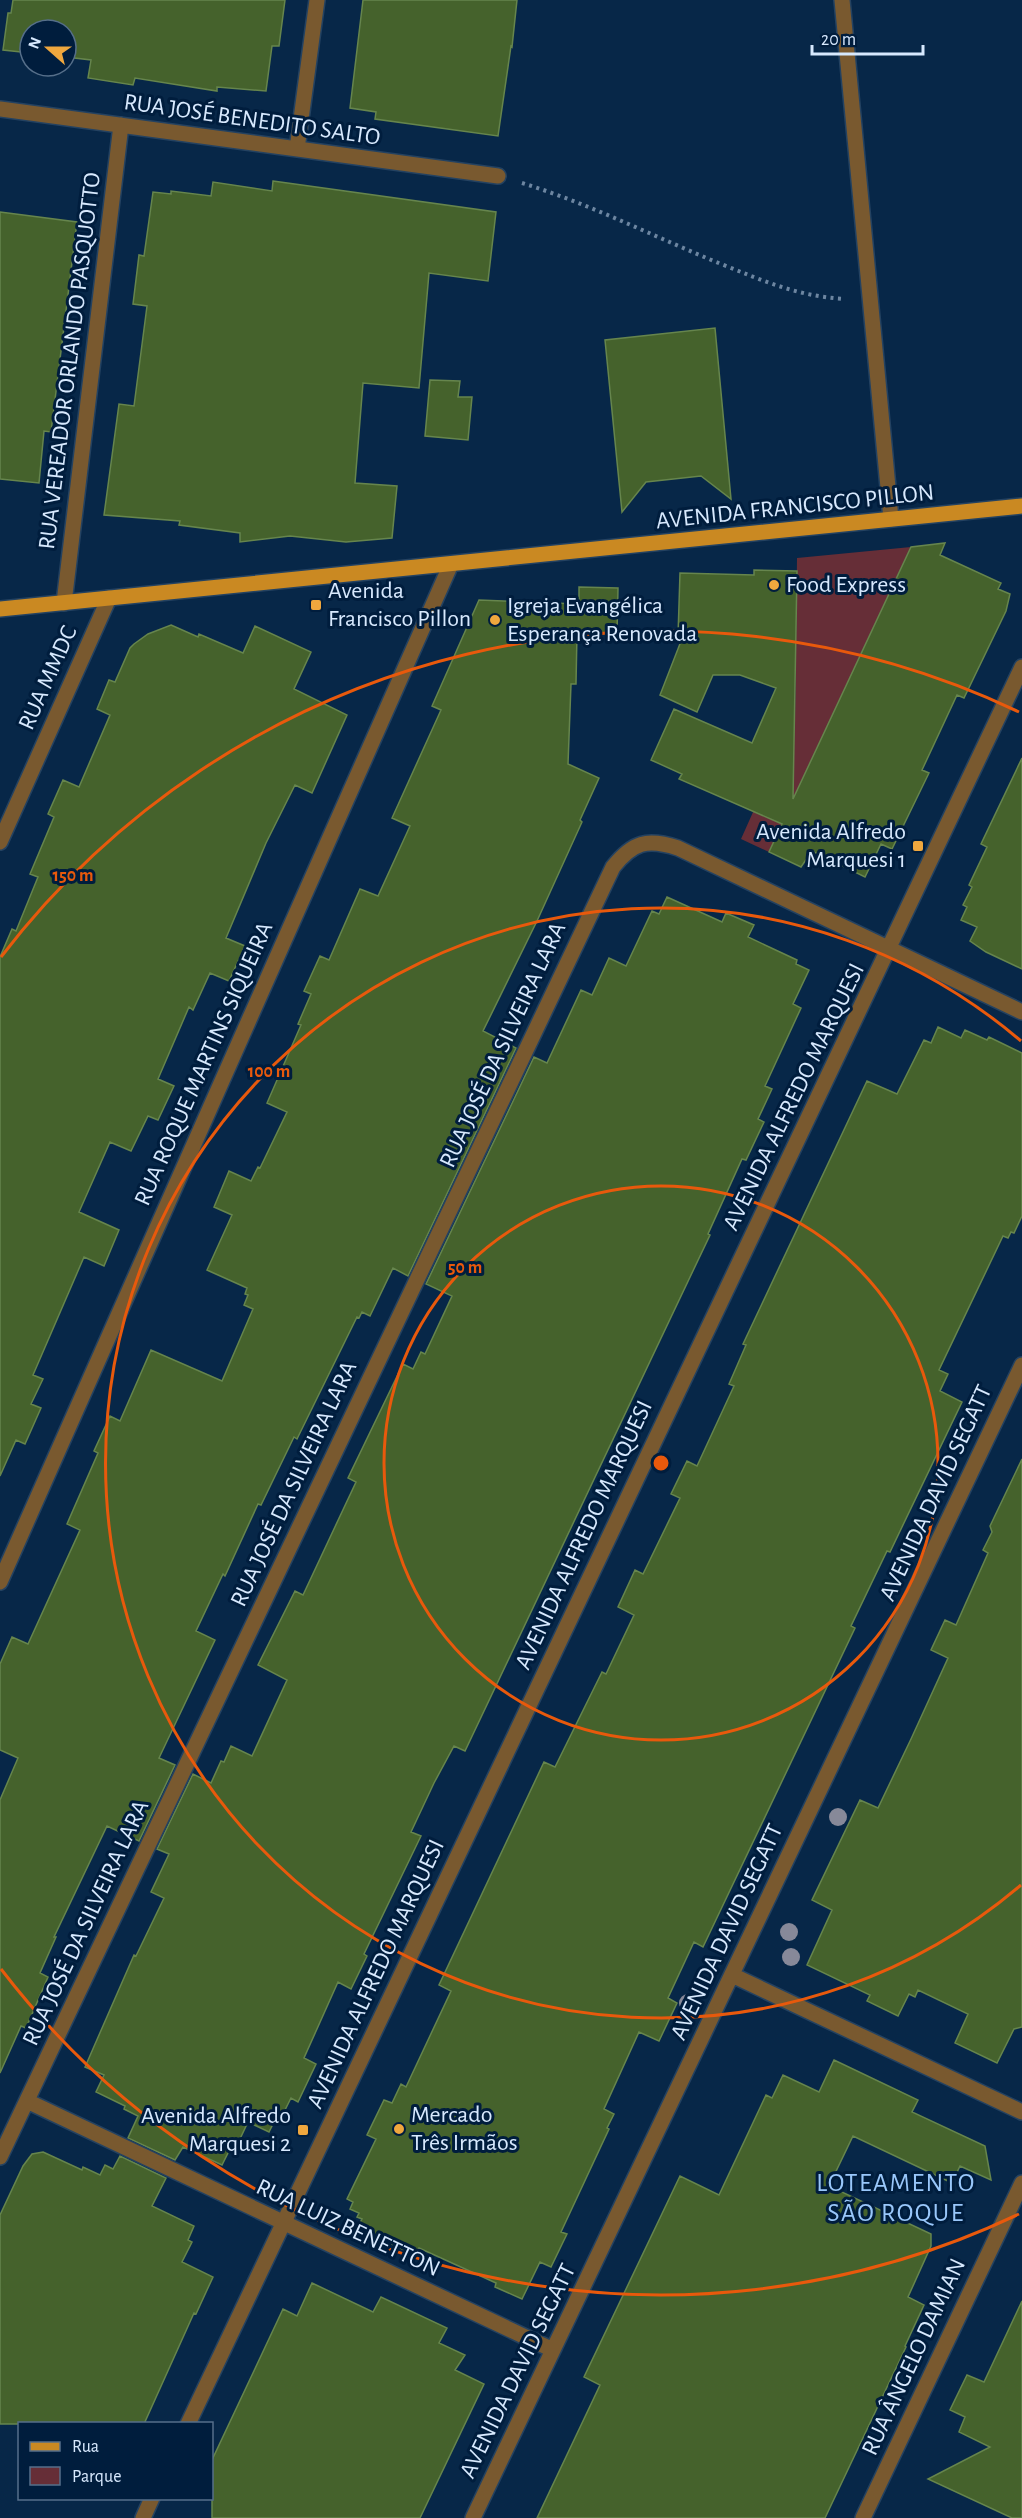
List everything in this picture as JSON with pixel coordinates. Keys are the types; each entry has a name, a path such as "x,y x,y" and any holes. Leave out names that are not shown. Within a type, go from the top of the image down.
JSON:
{"main road":[{"name":"AVENIDA FRANCISCO PILLON","path":"0,609 1022,506"}],"street":[{"path":"297,149 317,0"},
{"path":"842,0 891,519"},
{"name":"RUA JOSÉ BENEDITO SALTO","path":"0,109 498,176"},
{"name":"RUA VEREADOR ORLANDO PASQUOTTO","path":"64,603 121,125"},
{"name":"RUA ROQUE MARTINS SIQUEIRA","path":"0,1582 451,564"},
{"name":"RUA MMDC","path":"0,842 109,598"},
{"name":"AVENIDA ALFREDO MARQUESI","path":"189,2422 1022,667"},
{"name":"RUA JOSÉ DA SILVEIRA LARA","path":"0,2157 613,867 626,850 643,843 660,842 678,848 889,949"},
{"path":"889,949 1022,1012"},
{"name":"AVENIDA DAVID SEGATT","path":"473,2518 1022,1365"},
{"path":"732,1975 1022,2112"},
{"name":"RUA LUIZ BENETTON","path":"27,2101 553,2350"},
{"name":"RUA ÂNGELO DAMIAN","path":"862,2518 1022,2183"},
{"path":"143,2518 152,2500"}],"path":[{"path":"498,176 561,195 668,243 773,285 813,297 871,300"}],"green space":[{"path":"911,547 769,852 741,839 795,718 797,558"}],"building":[{"path":"13,0 285,0 279,46 272,46 266,91 217,87 217,91 135,78 133,85 88,78 91,60 78,58 78,18 18,18 18,52 3,50 8,13 11,13"},
{"path":"363,0 517,0 498,136 375,119 376,112 350,108"},
{"path":"273,181 496,212 488,281 429,273 419,388 363,383 355,483 397,486 392,538 346,542 290,536 240,542 240,533 179,525 180,521 104,515 119,404 134,406 147,306 133,304 139,255 144,256 153,192 171,194 171,191 211,196 213,182 272,191"},
{"path":"0,212 77,222 51,432 44,431 39,483 0,479"},
{"path":"715,328 731,499 701,476 646,482 622,512 605,340"},
{"path":"430,380 460,381 458,397 472,397 468,440 425,436"},
{"path":"945,543 940,555 1001,583 998,589 1010,594 1006,611 964,698 957,695 922,770 929,773 892,849 881,844 865,877 812,851 801,867 769,852 782,824 679,779 682,774 651,760 674,709 752,743 776,688 740,675 713,675 697,712 660,695 683,636 678,636 680,573 754,575 754,570 797,571 793,799 911,547"},
{"path":"579,587 618,588 617,634 577,633 576,684 571,684 568,764 599,778 580,820 582,822 537,921 483,1031 516,1048 408,1276 393,1268 370,1316 362,1312 359,1318 357,1317 297,1439 294,1437 261,1505 258,1504 225,1576 223,1574 196,1631 215,1640 159,1758 175,1765 139,1841 107,1826 54,1937 56,1937 40,1973 48,1977 26,2028 21,2026 0,2073 0,1800 18,1758 0,1750 0,1664 12,1637 28,1644 80,1530 67,1524 98,1453 94,1451 110,1416 120,1421 151,1350 222,1381 253,1309 244,1305 248,1295 245,1294 247,1288 207,1270 232,1215 214,1207 229,1171 251,1181 258,1167 260,1168 287,1112 267,1103 301,1025 298,1024 311,994 304,991 320,956 329,960 360,889 378,896 410,826 392,818 441,710 432,706 479,600 579,604"},
{"path":"171,625 243,653 255,626 311,652 294,689 347,715 312,793 295,785 266,843 226,938 245,946 229,981 210,973 193,1010 189,1007 158,1079 174,1086 158,1120 148,1116 131,1151 110,1142 79,1212 119,1230 104,1266 84,1257 33,1375 43,1379 31,1404 41,1408 25,1444 16,1440 0,1476 0,957 12,929 16,931 38,877 30,874 54,817 48,814 63,780 79,787 110,715 97,709 109,680 115,682 134,644 148,634"},
{"path":"1022,758 1022,969 986,952 970,941 977,927 961,920 967,907 963,905 972,887 969,885 987,847 981,844"},
{"path":"667,897 722,922 726,913 754,925 748,937 797,960 796,964 809,970 793,1004 801,1008 765,1086 772,1089 758,1119 764,1122 746,1160 742,1159 708,1234 710,1235 465,1751 454,1746 434,1783 411,1832 421,1836 364,1954 367,1956 351,1989 338,1982 304,2058 316,2064 298,2102 291,2098 280,2120 276,2118 269,2132 248,2122 239,2141 235,2139 222,2165 183,2147 175,2160 128,2138 138,2116 124,2109 125,2106 96,2092 104,2075 85,2067 134,1955 136,1956 164,1898 151,1892 169,1854 157,1849 193,1774 211,1783 231,1746 252,1756 287,1680 258,1665 295,1591 303,1595 356,1482 348,1478 403,1364 413,1369 421,1352 425,1354 452,1296 426,1284 534,1057 547,1063 581,990 592,995 609,958 626,966 652,911 659,914"},
{"path":"938,1027 961,1038 965,1030 987,1040 989,1037 1022,1053 1022,1216 1014,1233 1011,1232 1008,1238 1003,1236 939,1370 948,1374 940,1391 962,1402 890,1552 887,1551 851,1626 855,1628 703,1947 694,1942 668,1998 677,2003 659,2041 639,2032 604,2109 614,2114 561,2232 567,2234 551,2267 540,2262 522,2299 495,2287 496,2283 419,2248 415,2255 357,2228 362,2219 357,2217 359,2213 350,2209 353,2202 347,2199 376,2139 367,2135 384,2100 392,2103 401,2084 406,2087 451,1991 439,1985 544,1762 555,1767 602,1672 606,1674 634,1615 618,1607 635,1570 643,1574 680,1498 671,1494 687,1461 697,1466 734,1386 729,1384 746,1345 743,1344 867,1081 897,1094 924,1040 931,1043"},
{"path":"1022,1459 1022,2027 1014,2029 997,2063 955,2043 968,2014 918,1990 915,1997 909,1994 898,2016 867,2001 870,1995 807,1965 832,1910 812,1900 860,1800 878,1808 911,1739 948,1658 931,1650 945,1620 956,1625 988,1553 983,1550 992,1532 990,1526"},
{"path":"834,2060 918,2100 912,2112 985,2146 991,2180 960,2166 952,2183 853,2136 829,2186 931,2234 931,2246 908,2297 924,2305 825,2518 537,2518 600,2385 584,2377 680,2176 719,2195 766,2095 772,2098 783,2075 819,2092"},
{"path":"43,2152 82,2170 83,2167 100,2175 105,2165 113,2169 120,2156 166,2178 152,2206 194,2226 188,2240 192,2242 182,2262 213,2277 196,2314 194,2313 145,2422 0,2424 0,2215 23,2166 32,2154"},
{"path":"312,2283 373,2312 381,2297 447,2328 439,2343 465,2355 455,2370 484,2384 420,2518 212,2518 213,2458 283,2309 297,2316"},
{"path":"1022,2301 1022,2518 1012,2518 928,2479 990,2447 959,2432 965,2417 950,2410 967,2375 984,2382"}],"place":[{"name":"Food Express","path":"774,585"},
{"name":"Avenida Francisco Pillon","path":"316,605"},
{"name":"Igreja Evangélica Esperança Renovada","path":"495,620"},
{"name":"Avenida Alfredo Marquesi 1","path":"918,846"},
{"name":"Mercado Três Irmãos","path":"399,2129"},
{"name":"Avenida Alfredo Marquesi 2","path":"303,2130"}],"district":[{"name":"LOTEAMENTO SÃO ROQUE","path":"896,2198"}]}
